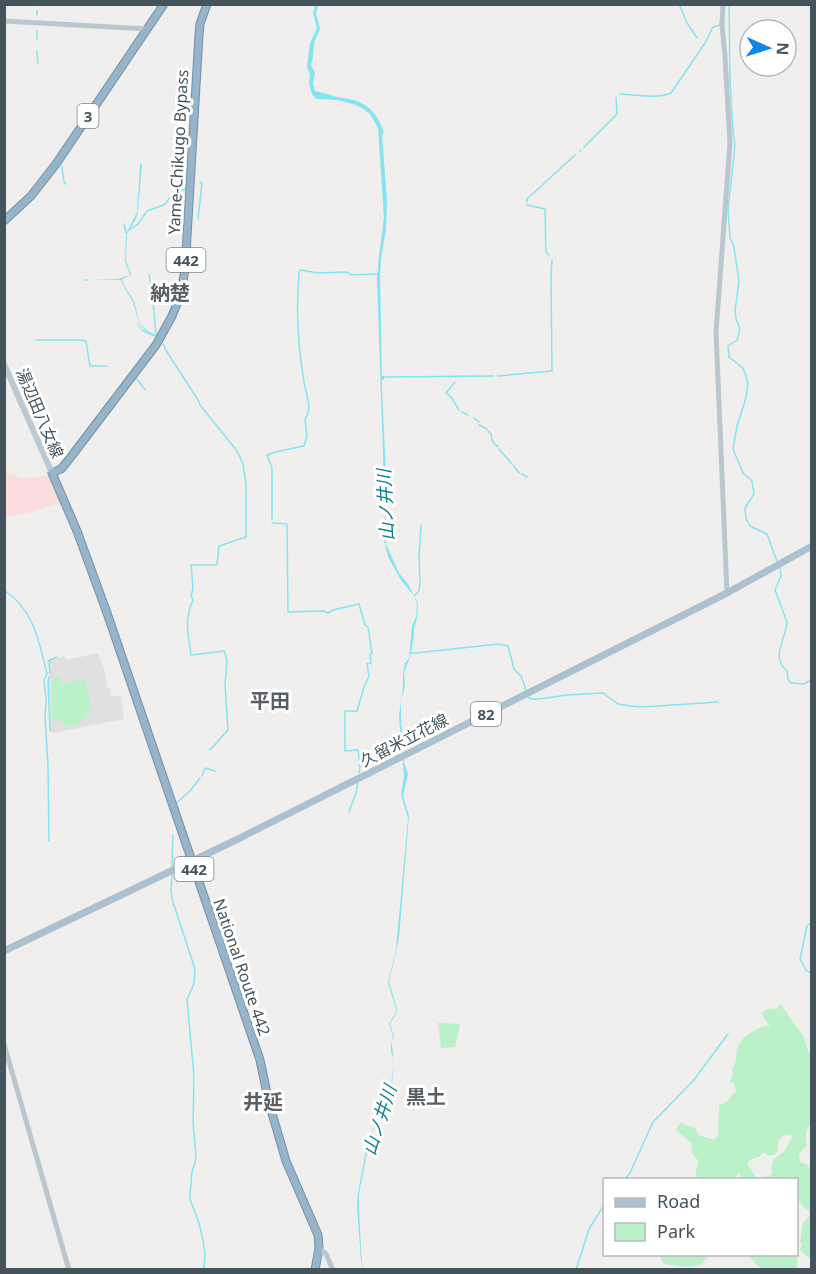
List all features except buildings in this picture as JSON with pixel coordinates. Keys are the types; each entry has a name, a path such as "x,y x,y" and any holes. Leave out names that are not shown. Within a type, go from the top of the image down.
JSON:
{"highway":[{"name":"3","path":"4,221 31,196 56,164 164,4"},
{"name":"Yame-Chikugo Bypass","path":"52,473 61,469 67,462 156,345 180,296 185,270 200,24 207,4"},
{"name":"National Route 442","path":"52,473 92,570 260,1060 269,1103 286,1161 315,1226 320,1248 315,1269"}],"main road":[{"name":"湯辺田八女線","path":"4,364 52,473"},
{"name":"久留米立花線","path":"4,951 192,862 727,592 812,546"}],"street":[{"path":"723,4 722,25 730,143 716,314 716,341 727,592"},
{"path":"4,21 147,29"},
{"path":"130,29 136,34 136,45"},
{"path":"4,1044 69,1269"},
{"path":"320,1248 326,1254 333,1269"}],"shaded area":[{"path":"5,473 21,478 50,477 61,503 37,511 5,517"},
{"path":"98,653 111,696 121,696 124,719 53,733 50,731 49,718 48,683 51,672 49,664 52,660 64,656 67,660"}],"green space":[{"path":"59,675 62,684 85,678 92,711 84,720 68,728 60,721 52,720 52,680"},
{"path":"780,1003 803,1036 811,1057 811,1125 806,1134 807,1146 799,1155 800,1162 808,1165 811,1171 811,1263 810,1259 800,1250 803,1223 810,1215 798,1198 798,1178 762,1178 772,1174 773,1160 786,1149 792,1138 791,1135 780,1139 778,1151 774,1155 761,1153 761,1156 750,1160 747,1164 756,1178 741,1178 739,1173 730,1178 696,1178 699,1161 693,1154 692,1144 676,1130 681,1122 696,1129 698,1135 714,1140 718,1135 719,1105 725,1103 736,1091 734,1083 730,1082 739,1045 751,1033 766,1025 770,1026 761,1014 768,1009 777,1009"},
{"path":"438,1023 460,1024 455,1047 441,1048"},
{"path":"660,1256 708,1256 701,1265 687,1267 664,1264"},
{"path":"749,1256 797,1256 797,1269 761,1269"}],"water":[{"name":"山ノ井川","path":"315,5 318,5 316,13 320,29 314,43 311,65 315,73 313,83 315,91 353,100 369,108 384,133 382,134 387,200 386,230 380,274 386,544 399,573 418,603 412,653 404,673 405,686 401,701 403,673 405,663 409,658 417,604 388,557 384,539 377,279 384,217 378,128 370,114 362,108 337,100 316,99 312,94 307,67 310,43 317,28 313,13"},
{"path":"140,164 142,164 138,211 127,234 126,260 131,275 122,279 134,302 138,317 133,302 121,280 93,280 118,279 130,275 125,261 126,234 137,212"},
{"path":"140,323 156,335 155,337 141,329 148,332"},
{"path":"401,701 404,762 408,774 403,796 409,816 399,938 389,982 397,1009 390,1024 394,1036 392,1039 389,1024 396,1009 388,983 396,949 408,818 401,795 404,776 399,716"},
{"path":"393,1064 387,1108 381,1113 370,1138 359,1194 363,1269 361,1261 357,1208 358,1193 368,1139 380,1113 386,1107"}],"waterway":[{"path":"679,4 687,23 697,38"},
{"path":"729,4 730,82 735,145 728,210 730,237 734,247 739,281 735,311 740,329 737,340 728,346 729,357 743,368 748,384 733,449 743,473 752,481 754,494 745,508 746,519 750,526 767,534 777,561"},
{"path":"37,10 37,15"},
{"path":"620,94 653,96 671,93 705,43 713,27 720,23"},
{"path":"37,31 37,40"},
{"path":"37,51 38,64"},
{"path":"584,147 617,114 616,98"},
{"path":"527,202 527,199 575,155"},
{"path":"62,167 66,184"},
{"path":"198,219 202,183 200,182"},
{"path":"129,230 138,224 147,211 164,205 172,195 185,189"},
{"path":"527,205 545,209 546,252 549,255"},
{"path":"124,224 126,233"},
{"path":"498,376 552,371 552,260"},
{"path":"272,519 272,468 267,455 304,446 307,436 305,419 309,405 302,369 298,328 300,270 319,273 347,272 351,275 377,274"},
{"path":"149,274 154,311"},
{"path":"154,313 156,334"},
{"path":"36,340 86,341 90,366 107,366"},
{"path":"163,344 200,405 237,451 243,464 246,484 246,537 219,546 217,565 191,565 193,600 188,614 191,655 224,651 227,660 225,685 228,730 210,750"},
{"path":"385,377 493,376"},
{"path":"137,379 145,390"},
{"path":"455,382 446,393 459,410"},
{"path":"462,412 468,415"},
{"path":"474,418 479,422"},
{"path":"479,425 487,429"},
{"path":"488,431 492,441 498,447"},
{"path":"499,449 511,463"},
{"path":"513,465 519,473"},
{"path":"522,474 527,477"},
{"path":"272,523 287,524 288,612 323,611 328,613 359,604 365,625 368,627 372,653 370,654 371,663 367,664 369,676 357,711 345,711 345,751 358,750 359,773"},
{"path":"415,595 419,591 420,581 421,525"},
{"path":"780,568 781,576 775,590 787,622 780,648 780,660 791,683 804,684 812,680"},
{"path":"4,590 14,598 29,617 38,638 47,674 44,680 49,841"},
{"path":"411,653 498,644 508,646 514,669 521,676 525,691"},
{"path":"48,661 57,657"},
{"path":"50,674 51,659"},
{"path":"49,677 50,730"},
{"path":"526,696 531,699 540,699 603,693 618,704 643,707 718,702"},
{"path":"202,776 205,768 215,771"},
{"path":"175,804 190,791 200,778"},
{"path":"349,812 358,783"},
{"path":"172,866 173,835"},
{"path":"172,874 172,899 195,969 194,984 187,999 194,1077 193,1122 196,1156 192,1171 190,1199 203,1240 204,1270"},
{"path":"812,922 807,926 800,959 806,970 812,974"},
{"path":"626,1178 653,1122 693,1081 728,1034"},
{"path":"576,1270 589,1229 603,1207"}],"district":[{"name":"納楚","path":"170,292"},
{"name":"平田","path":"270,700"},
{"name":"黒土","path":"426,1096"},
{"name":"井延","path":"263,1101"}]}
